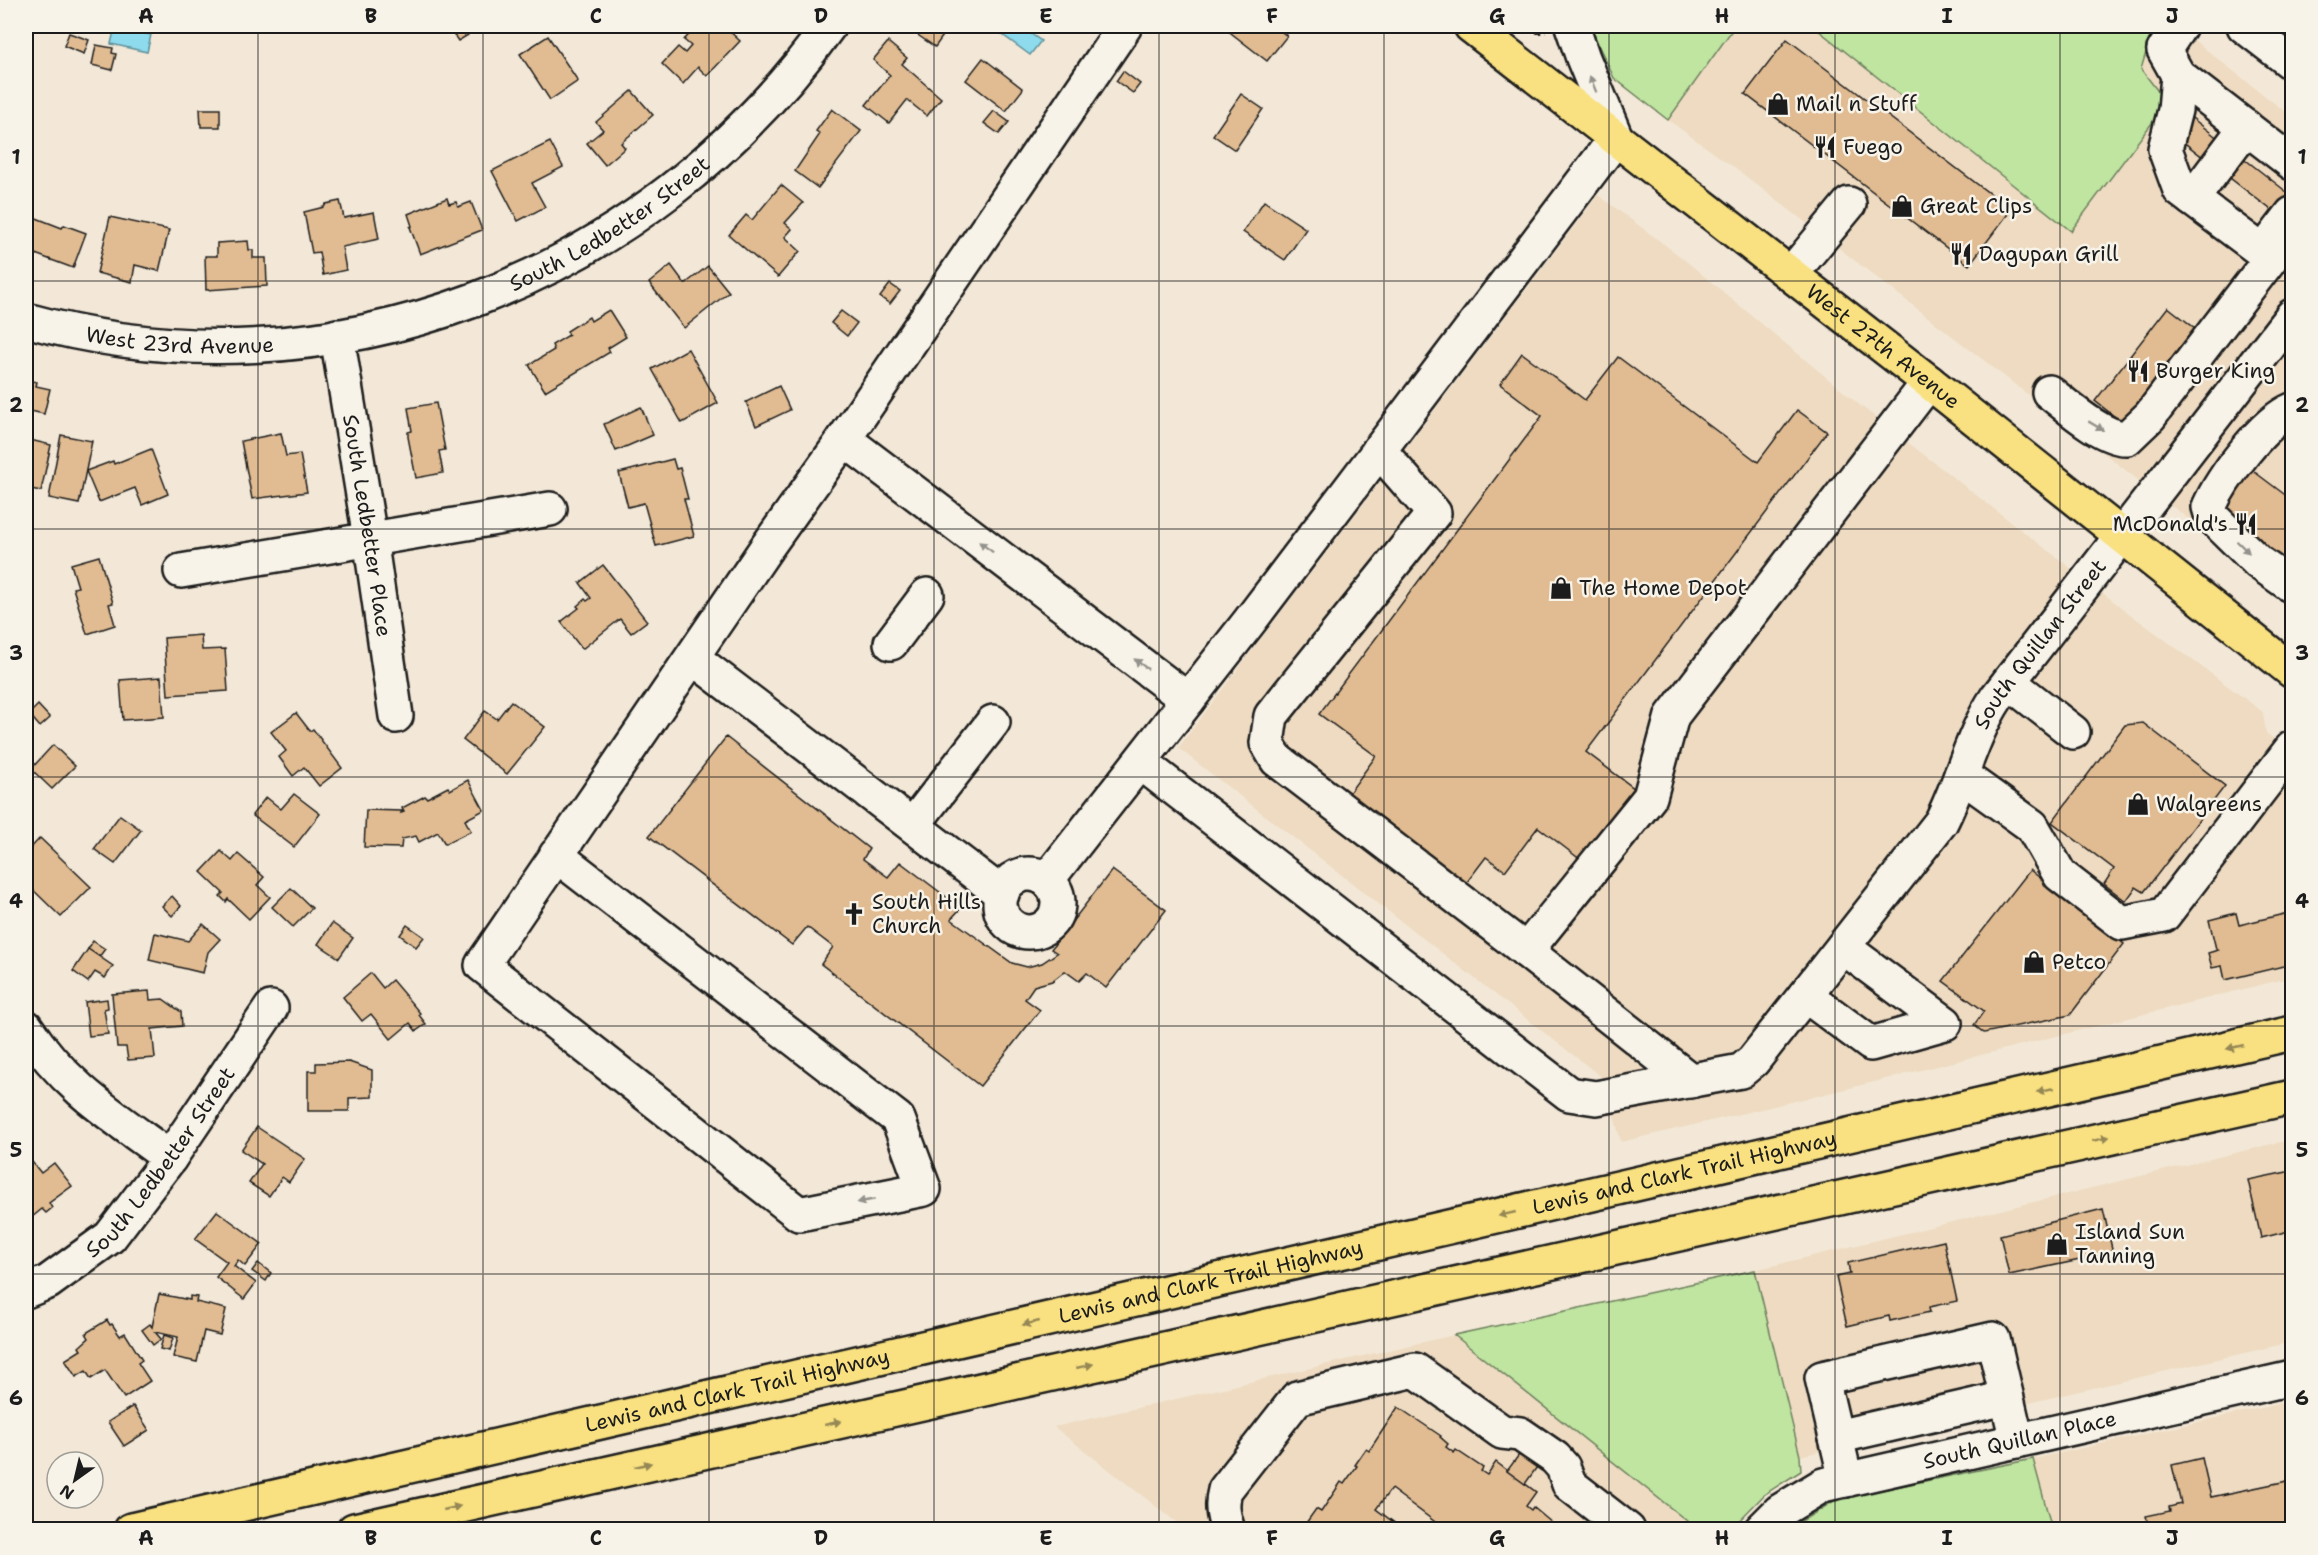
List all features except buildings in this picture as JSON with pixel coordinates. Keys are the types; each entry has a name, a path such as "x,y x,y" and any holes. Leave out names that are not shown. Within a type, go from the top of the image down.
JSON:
{"main road":[{"name":"West 27th Avenue","path":"1471,26 1929,382 2292,671"},
{"name":"Lewis and Clark Trail Highway","path":"131,1530 2292,1034"},
{"path":"354,1530 2292,1097"}],"street":[{"name":"South Ledbetter Street","path":"337,336 375,330 472,302 556,265 603,238 698,170 752,120 784,84 829,26"},
{"path":"556,855 898,1119 924,1189 799,1214 482,965 556,855 693,658 767,547 844,439 1125,26"},
{"path":"1047,880 1188,700 1616,138 1572,26"},
{"path":"2180,26 2164,50 2178,75 2292,163"},
{"path":"2244,26 2292,63"},
{"path":"2049,392 2105,431 2120,438 2127,438 2150,416 2271,258 2180,190 2165,149 2175,110 2178,75"},
{"path":"2192,199 2246,127"},
{"path":"1791,274 1849,204"},
{"path":"2263,252 2292,214"},
{"name":"South Quillan Street","path":"1140,762 1569,1094 1596,1098 1741,1071 1753,1061 1941,822 1954,796 1985,715 2292,316"},
{"name":"West 23rd Avenue","path":"26,320 99,337 195,346 285,343 337,336"},
{"name":"South Ledbetter Place","path":"337,336 396,716"},
{"path":"1526,951 1650,797 1672,716 1929,382"},
{"path":"2290,411 2282,431 2263,457 2250,461 2239,460 2209,507 2212,516 2258,562 2292,586"},
{"path":"844,439 1188,700"},
{"path":"1379,450 1434,513 1271,716 1267,743 1277,760 1691,1081"},
{"path":"181,571 550,509"},
{"path":"891,643 927,595"},
{"path":"693,658 1002,894"},
{"path":"2009,682 2073,732"},
{"path":"913,825 993,722"},
{"path":"1966,761 2032,826 2060,874 2122,923 2164,915 2292,748"},
{"path":"1021,875 1039,876 1047,880 1054,888 1058,907 1049,924 1041,929 1021,930 1013,926 1002,912 1002,894 1012,879 1021,875"},
{"path":"1805,995 1871,1044 1945,1023 1843,947"},
{"name":"South Ledbetter Street","path":"26,1291 48,1282 110,1237 170,1158 271,1008"},
{"path":"26,1027 62,1075 87,1098 170,1158"},
{"path":"1846,1480 1822,1378 1913,1357 1993,1339 2017,1441"},
{"path":"1228,1530 1222,1503 1225,1490 1297,1398 1415,1370 1502,1432 1520,1434 1555,1458 1563,1467 1569,1484 1628,1530"},
{"name":"South Quillan Place","path":"1761,1530 1780,1511 1823,1485 2292,1378"},
{"path":"1836,1437 2006,1398"}],"shaded area":[{"path":"1735,26 1813,26 2071,231 2141,69 2154,26 2176,26 2292,117 2292,599 1739,171 1668,120"},
{"path":"1598,195 1680,256 1861,406 2130,614 2263,712 2266,733 2292,752 2292,977 1842,1090 1621,1142 1604,1079 1178,748"},
{"path":"2292,1139 2292,1342 1800,1456 1755,1270"},
{"path":"1454,1335 1697,1529 1185,1529 1054,1427"},
{"path":"2292,1401 2292,1529 2052,1529 2033,1459"}],"green space":[{"path":"1590,26 1735,26 1668,120 1614,78"},
{"path":"1813,26 2154,26 2141,69 2167,103 2071,231"},
{"path":"1755,1270 1800,1456 1801,1471 1765,1494 1731,1529 1697,1529 1454,1335"},
{"path":"2033,1459 2052,1529 1789,1529 1837,1499"}],"water":[{"path":"1005,26 1020,26 1041,41 1030,55 1000,33"},
{"path":"115,27 151,35 147,52 111,44"}],"place":[{"name":"Mail n Stuff","path":"1778,104"},
{"name":"Fuego","path":"1825,147"},
{"name":"Great Clips","path":"1902,206"},
{"name":"Dagupan Grill","path":"1961,254"},
{"name":"Burger King","path":"2138,371"},
{"name":"McDonald's","path":"2246,524"},
{"name":"The Home Depot","path":"1561,588"},
{"name":"Walgreens","path":"2138,804"},
{"name":"South Hills Church","path":"854,914"},
{"name":"Petco","path":"2034,962"},
{"name":"Island Sun Tanning","path":"2057,1244"}]}
